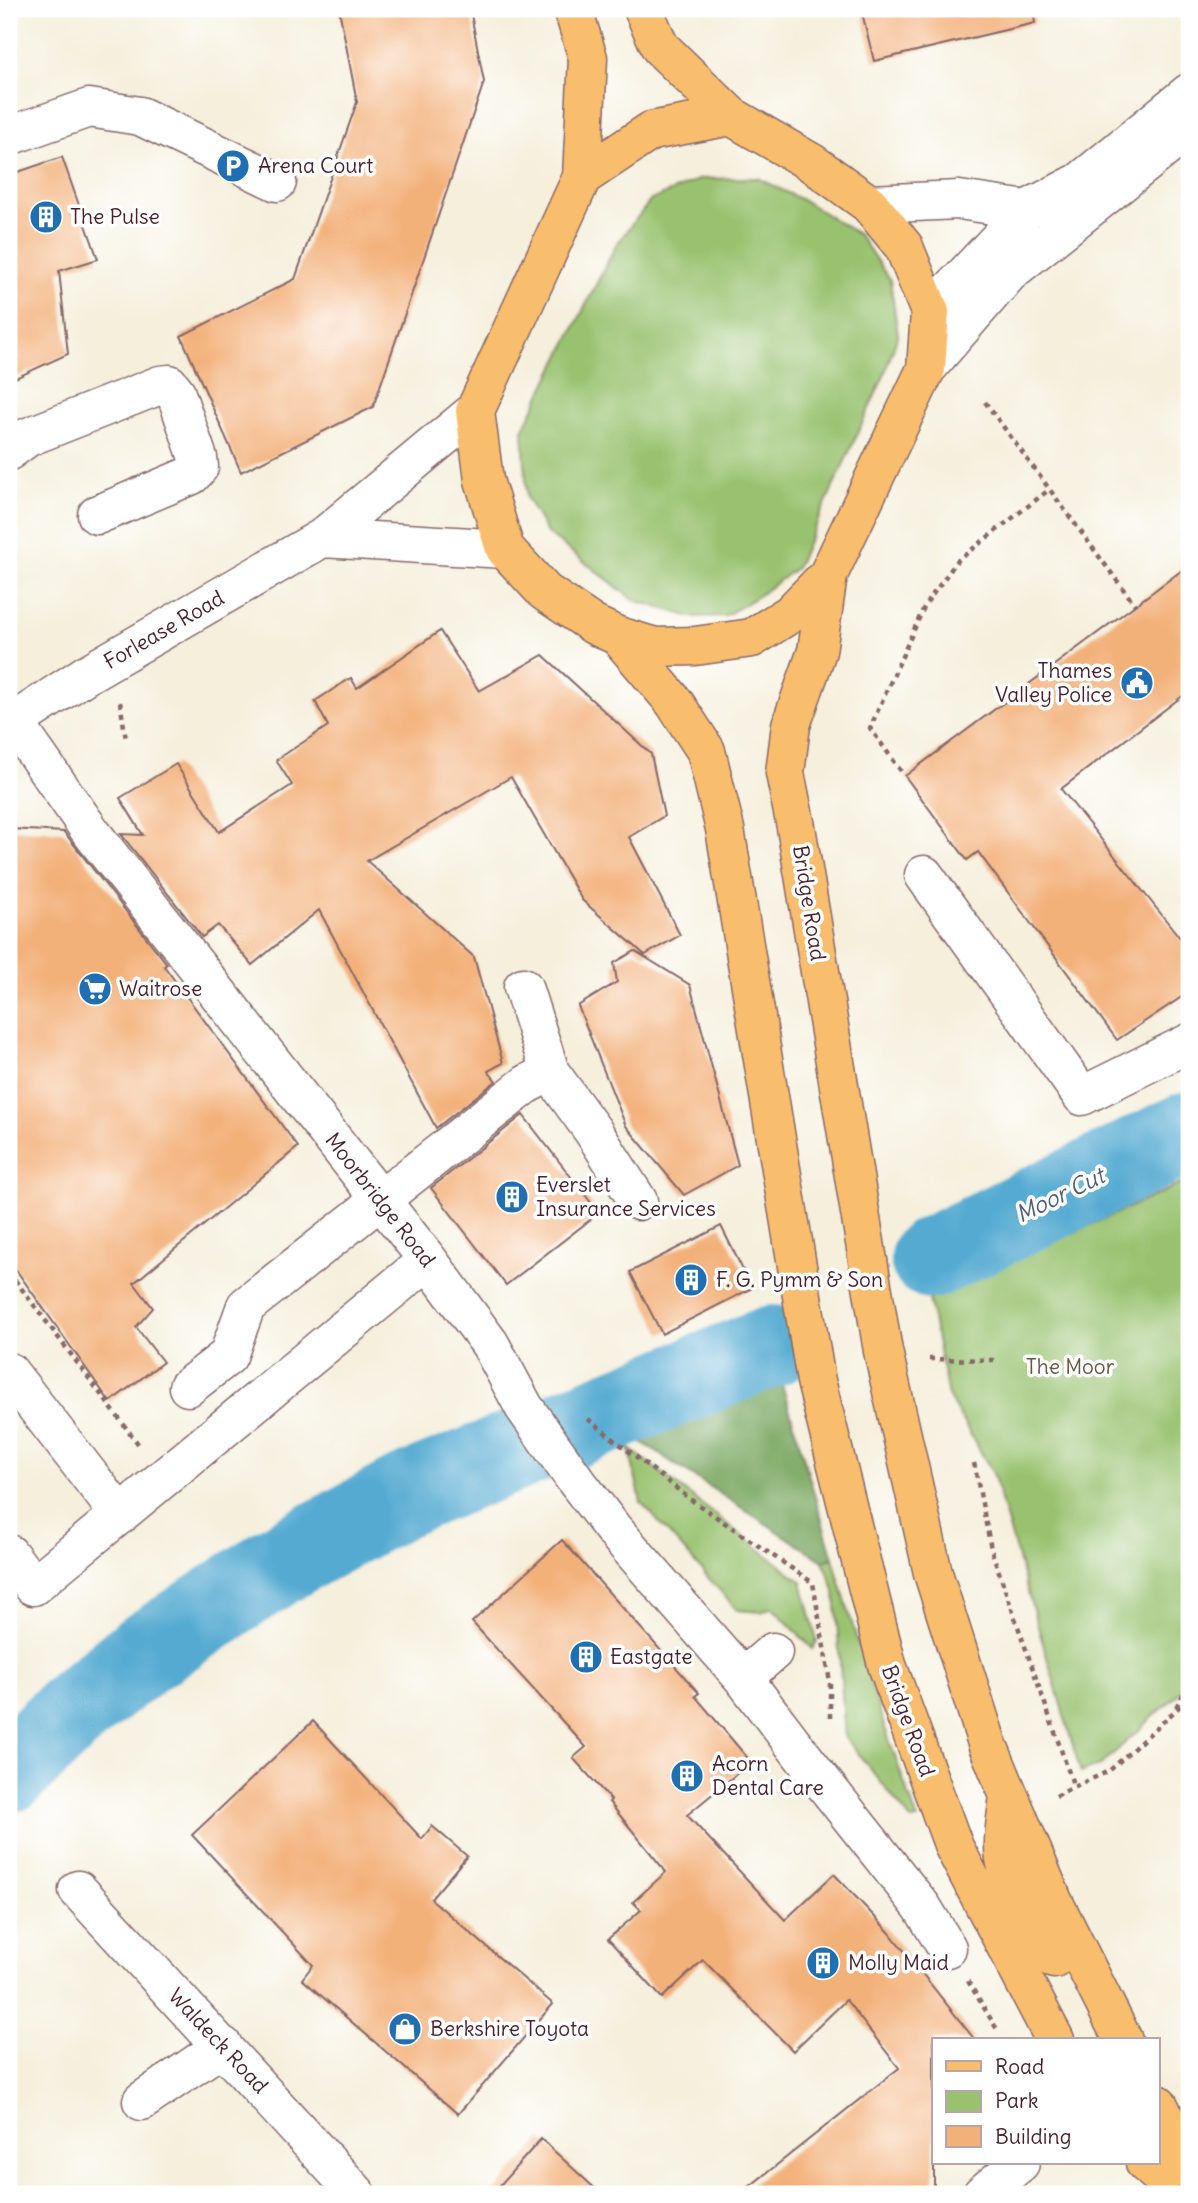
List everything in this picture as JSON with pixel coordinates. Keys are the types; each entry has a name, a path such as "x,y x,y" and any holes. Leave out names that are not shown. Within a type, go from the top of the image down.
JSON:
{"main road":[{"path":"573,9 587,58 582,177 475,411 484,480 505,549 545,592 594,625 618,636 655,647 695,646 752,638 790,614 828,575 926,369 930,312 904,247 869,204 811,163 731,116 660,47 643,9"},
{"path":"582,177 650,131 731,116"},
{"name":"Bridge Road","path":"828,575 817,651 791,725 785,773 883,1351 933,1573 987,1743 1009,1794"},
{"name":"Bridge Road","path":"618,636 674,702 706,751 725,829 816,1381 887,1665 954,1847 1054,2038"},
{"path":"1009,1794 1004,1845 1005,1861 1011,1878 1097,2038"},
{"path":"1009,1794 1053,1901 1122,2038"},
{"path":"1160,2108 1189,2166"},
{"path":"1146,2164 1180,2194"}],"street":[{"path":"930,312 1027,209 1080,182 1189,93"},
{"path":"9,136 89,108 140,116 277,181"},
{"path":"926,369 1010,272 1189,129"},
{"path":"869,204 959,200 1027,209"},
{"path":"9,451 28,437 160,385 169,384 175,391 198,458 198,467 192,475 97,515"},
{"name":"Forlease Road","path":"10,721 322,538 475,411"},
{"path":"322,538 505,549"},
{"name":"Moorbridge Road","path":"10,721 91,832 428,1260 490,1344 524,1407 574,1478 613,1529 743,1678 922,1907 947,1948"},
{"path":"924,875 1082,1096 1189,1043"},
{"path":"523,987 550,1072 593,1131 638,1201"},
{"path":"188,1387 228,1356 246,1307 527,1084 550,1072"},
{"path":"9,1555 33,1586 428,1260"},
{"path":"9,1372 120,1515"},
{"path":"743,1678 773,1652"},
{"name":"Waldeck Road","path":"78,1890 357,2194"},
{"path":"142,2101 223,2046"},
{"path":"982,2194 1019,2164"}],"path":[{"path":"985,402 1135,605"},
{"path":"901,771 870,728 925,605 957,561 1050,489"},
{"path":"9,1272 164,1478"},
{"path":"925,1359 995,1360"},
{"path":"585,1417 690,1499 813,1583 830,1682"},
{"path":"974,1463 990,1549 1074,1787"},
{"path":"1174,1710 1189,1684"},
{"path":"1055,1796 1109,1771 1189,1698"},
{"path":"947,1948 1003,2038"}],"green space":[{"path":"758,178 808,203 859,235 890,280 898,335 883,378 796,568 725,616 691,617 634,600 547,533 527,498 523,430 616,245 651,200 700,179"},
{"name":"The Moor","path":"1189,1180 1189,1684 1102,1764 1081,1773 993,1473 948,1396 929,1299"},
{"path":"770,1343 833,1558 823,1561 629,1434 613,1413"},
{"path":"629,1448 802,1582 817,1641 813,1649 772,1607 761,1612 737,1610 641,1502"},
{"path":"833,1558 872,1690 918,1820 911,1820 845,1737 835,1591 823,1561"}],"building":[{"path":"339,9 470,9 484,82 373,407 241,472 181,336 295,279 357,102"},
{"path":"861,9 1033,9 1035,23 874,61"},
{"name":"The Pulse","path":"62,157 98,259 59,271 68,354 9,381 9,175"},
{"path":"1189,565 1189,691 1061,789 1189,949 1189,992 1117,1040 978,852 967,860 905,776"},
{"path":"440,631 479,691 543,655 651,754 664,816 629,837 680,935 645,955 582,900 511,777 367,861 474,957 503,1063 488,1071 496,1081 436,1128 319,910 252,965 218,925 202,937 121,834 143,835 120,798 176,764 219,832 292,785 276,760 328,726 315,701 351,678 357,688"},
{"name":"Waitrose","path":"9,829 64,832 167,964 164,966 298,1147 134,1283 153,1308 136,1327 163,1362 110,1402 9,1260"},
{"path":"635,951 690,985 738,1165 684,1195 626,1126 578,1006 617,982 614,963"},
{"name":"Everslet Insurance Services","path":"523,1115 599,1213 506,1285 431,1188"},
{"name":"F. G. Pymm & Son","path":"721,1226 752,1288 662,1334 630,1272"},
{"path":"562,1540 699,1693 695,1696 751,1762 687,1815 785,1920 834,1874 889,1932 973,2038 932,2038 934,2194 740,2194 899,2068 846,2000 793,2051 703,1960 662,1998 608,1939 641,1910 633,1902 666,1872 609,1802 611,1800 573,1758 586,1747 472,1622"},
{"path":"313,1721 422,1839 432,1826 467,1856 431,1899 553,2004 458,2114 302,1979 313,1965 192,1835"},
{"path":"541,2139 601,2194 492,2194"}],"waterway":[{"name":"Moor Cut","path":"931,1258 1189,1132"},
{"path":"9,1772 76,1708 142,1655 289,1558 403,1496 772,1346"}],"place":[{"name":"Arena Court","path":"233,166"},
{"name":"The Pulse","path":"46,217"},
{"name":"Thames Valley Police","path":"1137,683"},
{"name":"Waitrose","path":"95,989"},
{"name":"Everslet Insurance Services","path":"512,1197"},
{"name":"F. G. Pymm & Son","path":"691,1280"},
{"name":"Eastgate","path":"586,1657"},
{"name":"Acorn Dental Care","path":"687,1776"},
{"name":"Molly Maid","path":"823,1963"},
{"name":"Berkshire Toyota","path":"405,2029"}]}
